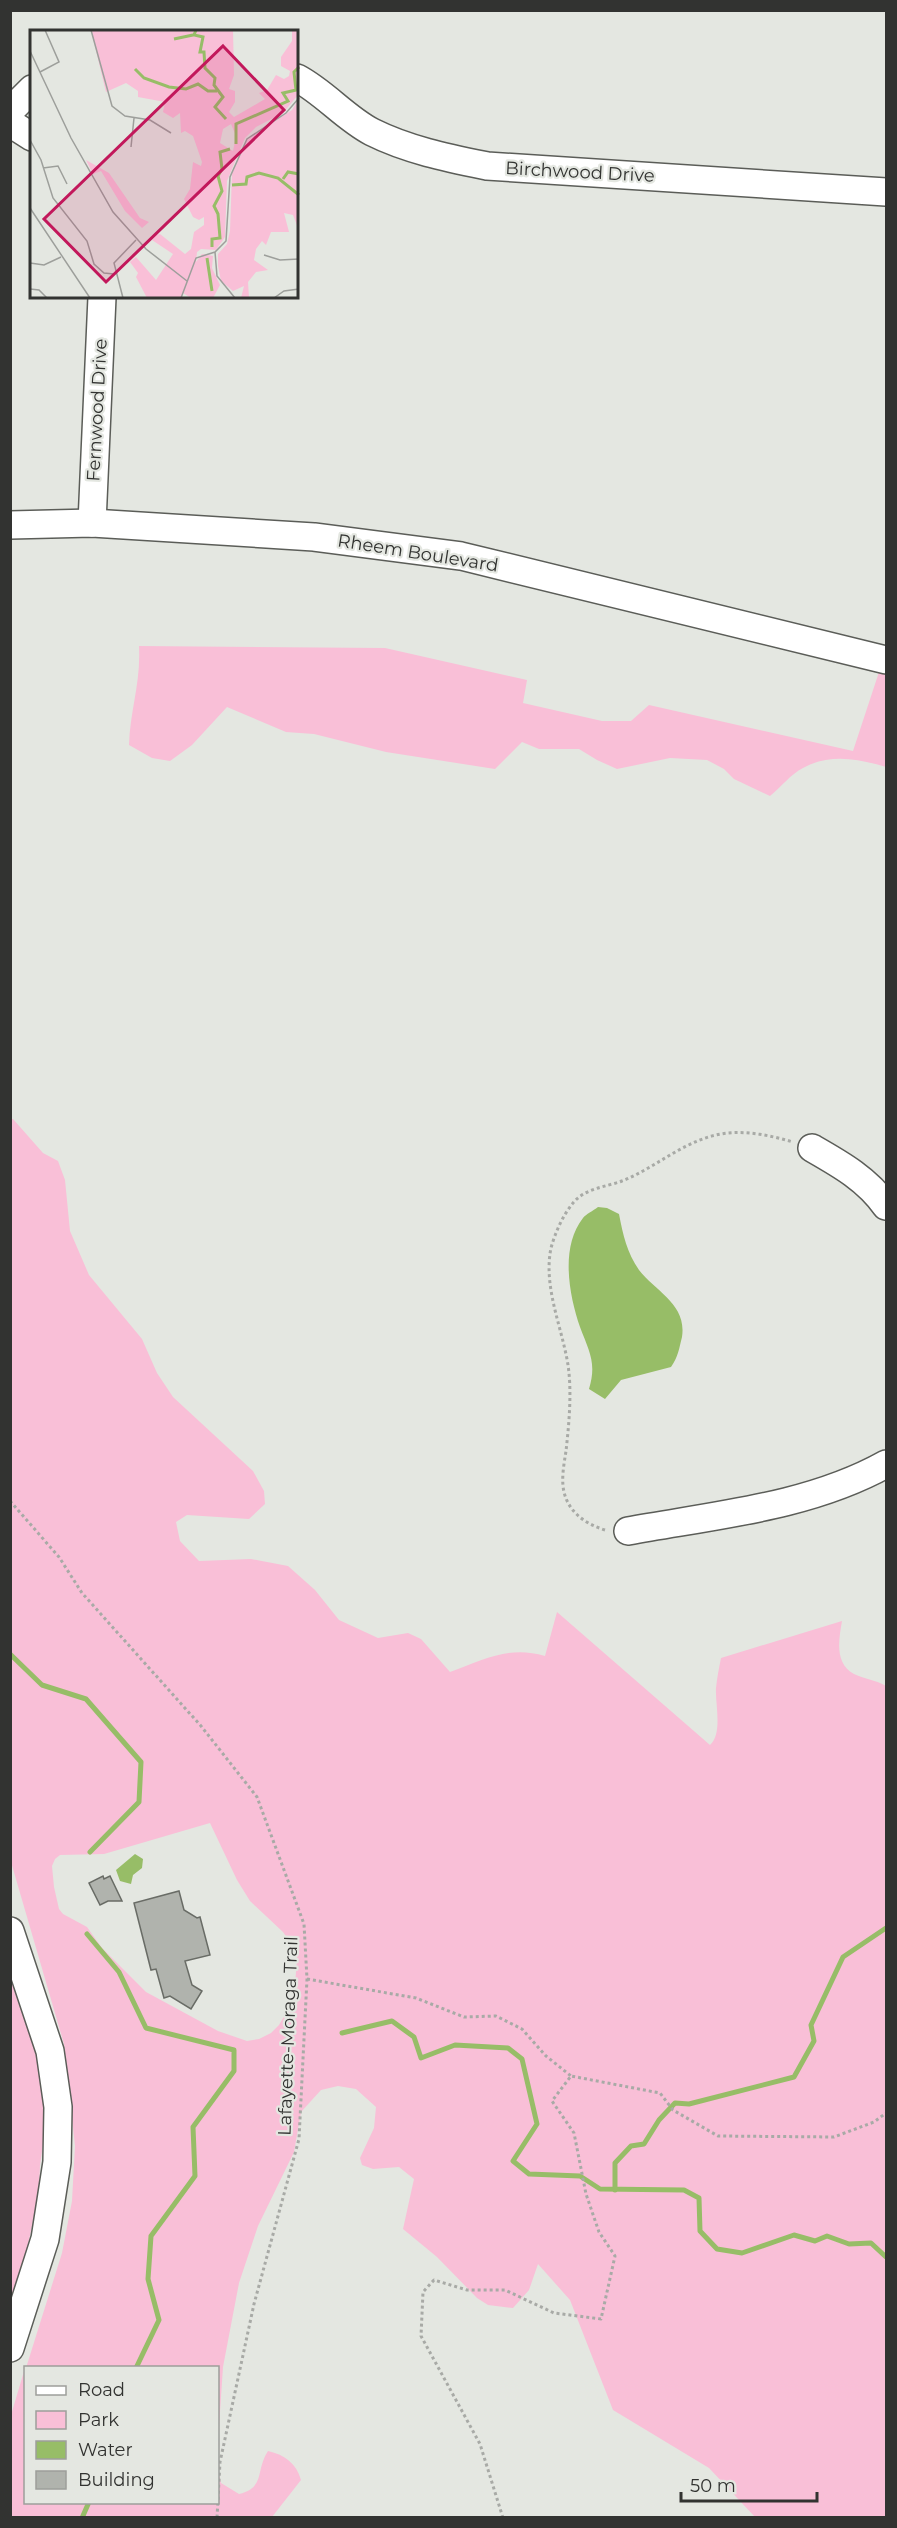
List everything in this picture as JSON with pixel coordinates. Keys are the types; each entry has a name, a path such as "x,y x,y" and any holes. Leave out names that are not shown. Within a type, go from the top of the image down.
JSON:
{"street":[{"name":"Birchwood Drive","path":"298,79 310,85 371,132 431,155 487,166 886,192"},
{"path":"10,111 30,91"},
{"path":"10,123 30,136"},
{"name":"Fernwood Drive","path":"92,523 102,298"},
{"name":"Rheem Boulevard","path":"10,525 92,523 314,537 461,556 886,660"},
{"path":"812,1148 852,1171 875,1192 886,1206"},
{"path":"628,1531 797,1498 845,1484 886,1464"},
{"path":"10,1931 50,2051 58,2107 57,2162 45,2239 10,2348"}],"path":[{"path":"628,1531 604,1530 577,1516 564,1491 568,1430 568,1365 553,1299 551,1274 551,1249 560,1223 574,1202 587,1192 622,1181 679,1149 717,1135 738,1133 763,1135 812,1148"},
{"name":"Lafayette-Moraga Trail","path":"10,1501 58,1557 82,1593 201,1725 257,1797 304,1924 307,1979 299,2139 254,2304 220,2462 219,2490"},
{"path":"307,1979 417,1998 464,2017 496,2016 522,2029 546,2056 571,2076 660,2093 673,2110 718,2136 834,2137 874,2122 886,2113"},
{"path":"503,2517 480,2444 422,2336 423,2292 434,2280 467,2290 505,2290 554,2313 601,2319 615,2256 599,2232 586,2194 574,2133 552,2101 571,2076"}],"green space":[{"path":"139,646 385,648 527,680 523,703 602,721 631,721 649,705 853,751 879,672 886,674 886,767 855,760 824,760 813,763 790,777 770,796 734,779 724,769 707,760 670,758 617,769 579,749 539,749 522,742 495,769 386,752 314,734 286,732 227,707 192,745 170,761 152,758 129,745"},
{"path":"11,1119 43,1153 58,1161 65,1180 70,1231 89,1275 142,1339 157,1373 173,1397 253,1471 264,1491 265,1504 249,1519 187,1515 176,1522 180,1541 199,1561 251,1559 288,1566 315,1590 339,1620 378,1638 408,1633 421,1639 450,1672 508,1653 520,1652 545,1656 557,1612 710,1745 714,1740 717,1726 716,1688 721,1658 842,1621 839,1650 843,1664 854,1674 886,1686 886,2517 755,2517 709,2468 613,2410 570,2300 538,2264 529,2290 513,2308 488,2305 477,2298 437,2257 403,2229 414,2179 399,2167 373,2169 362,2165 360,2158 374,2128 376,2107 356,2089 338,2086 321,2090 301,2112 294,2152 258,2226 239,2283 223,2367 219,2427 219,2366 27,2366 62,2253 72,2201 75,2146 64,2044 11,1862","holes":["210,1823 237,1880 250,1901 283,1932 294,1948 297,1958 294,1999 279,2025 271,2033 259,2039 247,2041 218,2031 146,1992 102,1948 87,1927 63,1914 59,1909 52,1866 60,1855 104,1854"]},
{"path":"10,1967 37,2046 47,2117 40,2165 39,2192 19,2288 10,2311"},
{"path":"24,2371 24,2504 219,2504 219,2475 221,2483 239,2494 247,2491 257,2483 268,2451 289,2461 301,2480 272,2517 11,2517 11,2415"}],"water":[{"path":"598,1207 607,1208 619,1214 631,1257 646,1278 675,1307 682,1326 679,1349 671,1367 621,1380 605,1399 589,1389 592,1372 591,1357 576,1314 569,1271 571,1243 576,1230 584,1217"},
{"path":"135,1854 143,1859 142,1868 133,1875 131,1884 120,1881 116,1870"}],"building":[{"path":"103,1876 104,1879 110,1876 122,1901 108,1901 100,1905 89,1883"},
{"path":"179,1891 184,1910 197,1918 200,1917 210,1955 185,1961 192,1985 202,1991 191,2009 170,1996 164,1998 156,1969 151,1970 134,1903"}],"waterway":[{"path":"10,1654 42,1685 86,1699 141,1762 139,1802 90,1852"},
{"path":"615,2190 615,2163 631,2146 644,2144 659,2120 675,2103 689,2104 794,2077 814,2041 811,2025 843,1957 886,1928"},
{"path":"87,1934 119,1972 146,2028 234,2050 234,2071 193,2127 195,2176 151,2236 148,2279 159,2320 137,2366"},
{"path":"342,2033 392,2021 414,2037 421,2058 455,2045 508,2048 522,2059 537,2124 513,2161 529,2174 580,2176 600,2189 684,2190 699,2198 700,2231 717,2249 742,2253 794,2235 815,2241 827,2236 849,2244 871,2243 886,2257"},
{"path":"82,2518 88,2504"}]}
